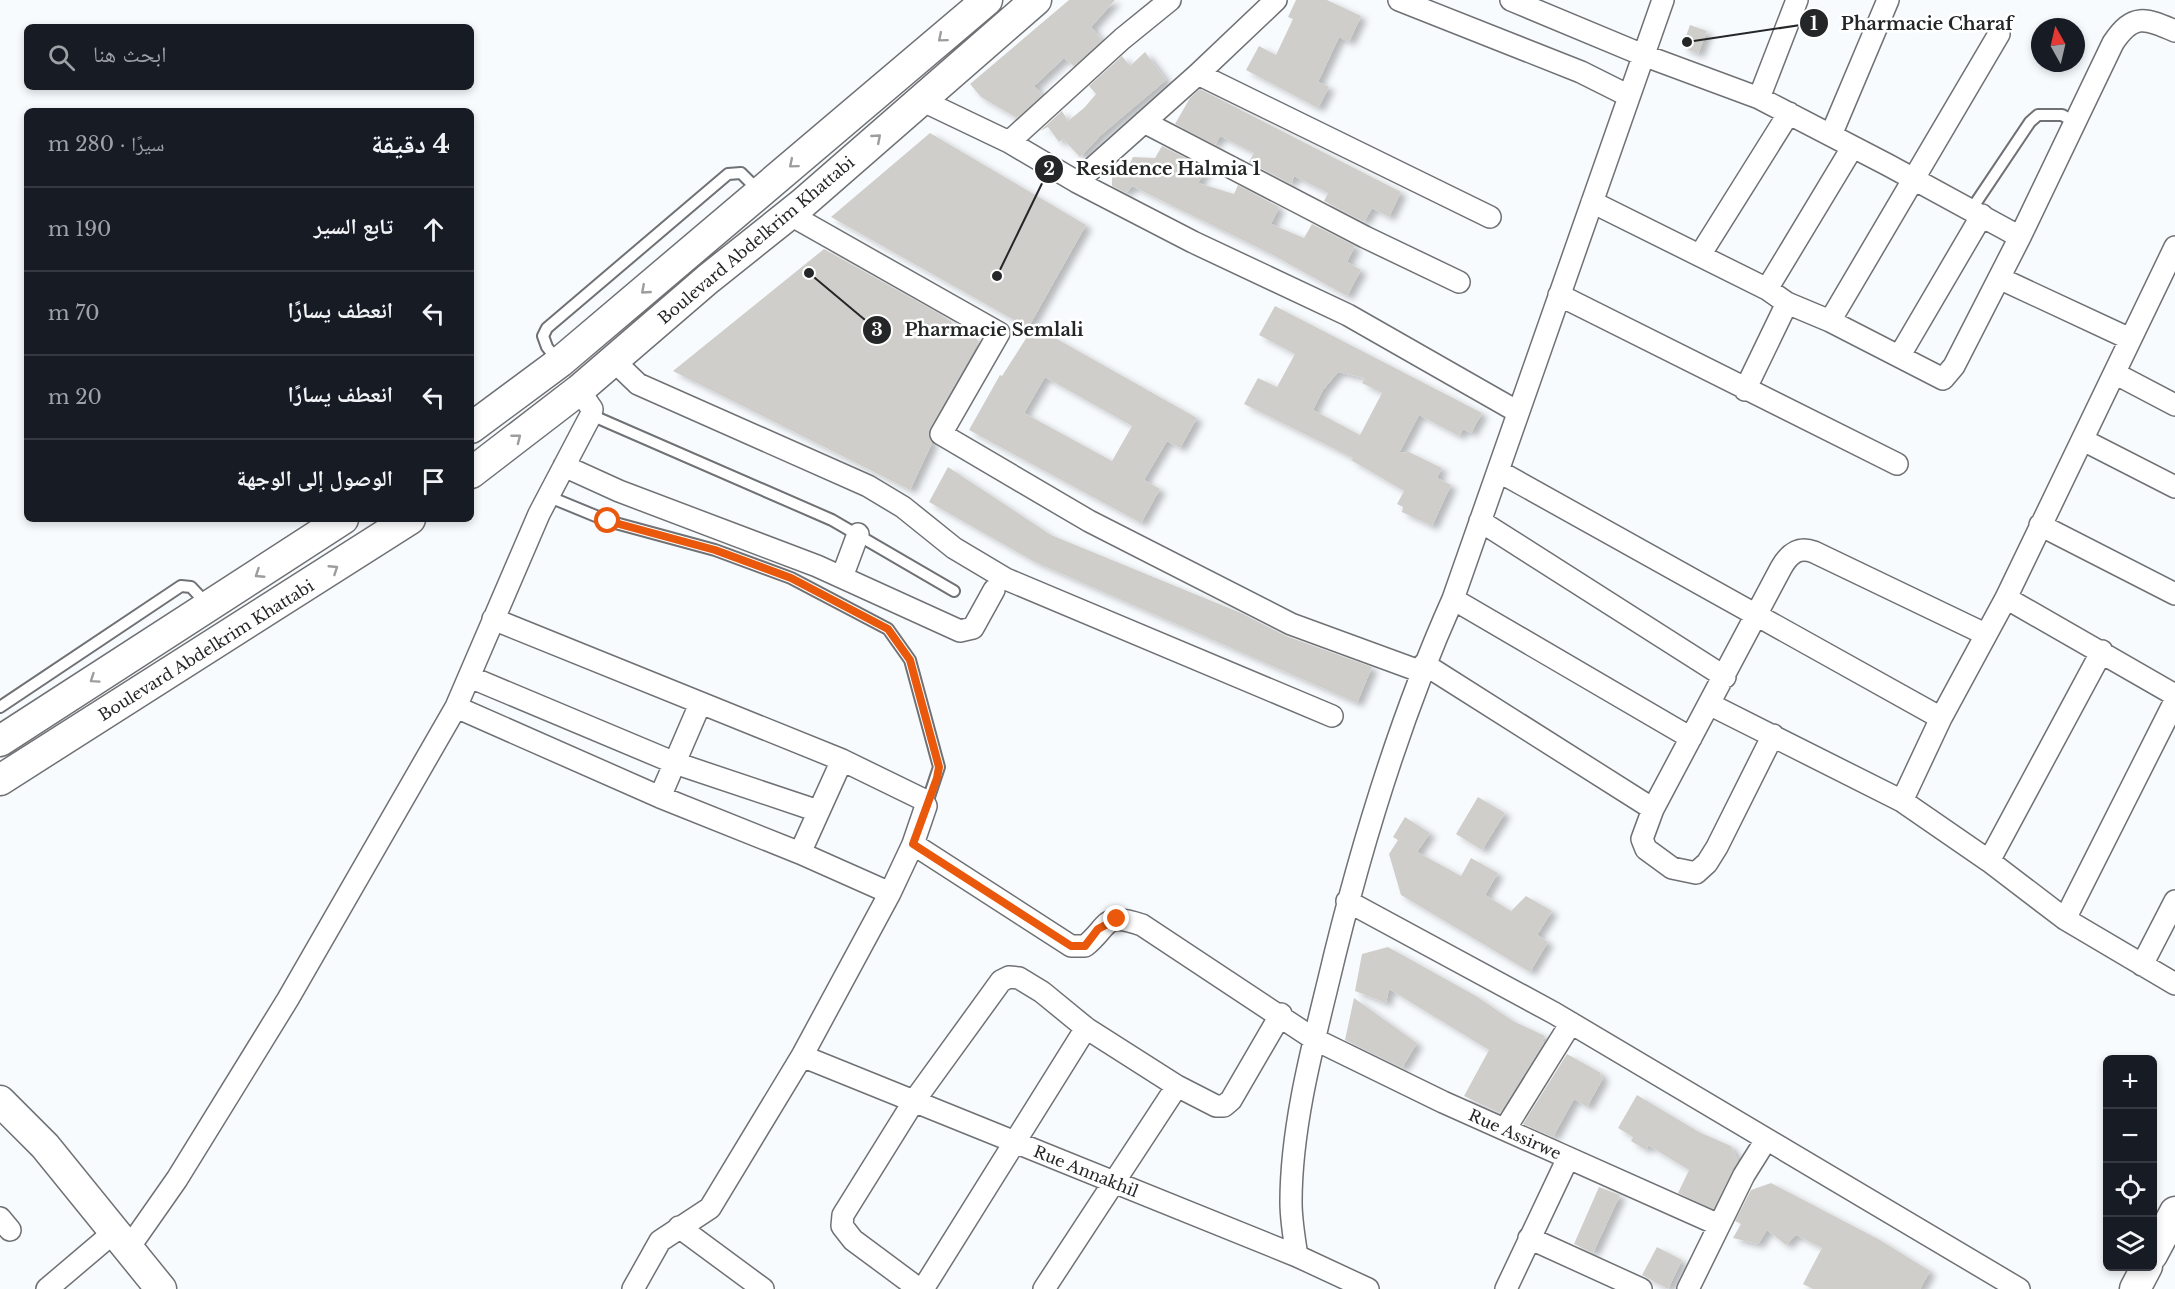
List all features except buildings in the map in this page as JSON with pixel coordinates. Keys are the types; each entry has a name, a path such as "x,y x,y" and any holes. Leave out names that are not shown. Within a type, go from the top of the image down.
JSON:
{"street":[{"name":"Boulevard Abdelkrim Khattabi","path":"474,426 560,362 987,0"},
{"path":"991,39 1026,0"},
{"name":"Boulevard Abdelkrim Khattabi","path":"474,471 585,403 613,360 789,214 1036,0"},
{"path":"1009,142 1122,39 1170,0"},
{"path":"1399,0 1581,72 1629,96"},
{"path":"1511,0 1643,56 1759,98 2020,237"},
{"path":"1297,1256 1292,1214 1293,1166 1314,1039 1347,901 1423,668 1453,599 1663,0"},
{"path":"1759,98 1797,0"},
{"path":"1831,135 1888,0"},
{"path":"1077,182 1198,74 1269,2"},
{"path":"1592,202 1767,289 1787,303 1900,355 1943,379 1954,366 2020,237 2113,43 2122,29 2129,23 2142,20 2175,31"},
{"path":"1830,321 1999,34"},
{"path":"1198,74 1490,217"},
{"path":"921,100 1009,142 1077,182 1193,242 1347,315 1518,412"},
{"path":"1700,255 1789,114"},
{"path":"1144,122 1365,237 1459,282"},
{"path":"1767,289 1852,148"},
{"path":"1900,355 1976,213"},
{"path":"789,214 999,333 941,434 1089,521 1291,624 1423,668 1653,809"},
{"path":"1902,801 1941,718 2006,598 2116,374 2130,339 2175,246"},
{"path":"1999,278 2130,339"},
{"path":"1559,295 1897,464"},
{"path":"1745,390 1787,303"},
{"path":"613,360 638,384 868,486 903,507 954,548 1006,579 1332,716"},
{"path":"2116,374 2175,405"},
{"path":"47,1289 120,1241 235,1087 335,920 418,769 456,707 547,496 564,466 585,403"},
{"path":"2083,440 2175,487"},
{"path":"564,466 619,491 842,577 960,631 973,628 994,590"},
{"path":"1498,471 1941,718"},
{"path":"1480,521 1725,677"},
{"path":"0,741 338,522"},
{"name":"Boulevard Abdelkrim Khattabi","path":"0,780 405,522"},
{"path":"2040,525 2175,594"},
{"path":"842,577 858,534"},
{"path":"1773,735 1716,847 1707,863 1696,873 1672,868 1646,849 1642,839 1653,809 1787,558 1794,552 1803,549 1859,572 1986,634"},
{"path":"2006,598 2102,651 2175,695"},
{"path":"1453,599 1690,738"},
{"path":"493,619 842,760 922,799 926,806 913,844 890,893 802,1056 710,1208 679,1227 655,1246 633,1289"},
{"path":"1989,861 2102,651"},
{"path":"470,677 675,763 818,812"},
{"path":"2065,919 2175,701"},
{"path":"660,797 700,704"},
{"path":"1709,704 1902,801 1989,861 2065,919 2175,984"},
{"path":"456,707 660,797 801,853 890,893"},
{"path":"29,722 47,750"},
{"path":"801,853 842,760"},
{"name":"Rue Assirwe","path":"913,844 1071,946 1085,946 1104,925 1111,921 1124,919 1142,925 1281,1014 1314,1039 1568,1158 1719,1225"},
{"path":"1347,901 1571,1023 2019,1289"},
{"path":"2142,965 2175,902"},
{"path":"1086,1028 921,1289 853,1240 841,1223 850,1201 914,1101 1005,979 1019,978 1042,992 1086,1028 1177,1086 1216,1106 1226,1105 1281,1014"},
{"path":"1505,1129 1571,1023"},
{"name":"Rue Annakhil","path":"802,1056 1297,1256 1345,1284 1368,1289"},
{"path":"1044,1289 1177,1086"},
{"path":"0,1101 45,1146 160,1289"},
{"path":"1688,1289 1719,1225 1766,1140"},
{"path":"1506,1289 1568,1158"},
{"path":"2157,1246 2175,1212"},
{"path":"679,1227 763,1289"},
{"path":"1529,1238 1641,1289"},
{"path":"2135,1289 2144,1271"}],"lane":[{"path":"1976,213 2030,122 2038,115 2062,115 2075,122"},
{"path":"585,403 832,520 954,591"},
{"path":"547,496 608,521 715,550 791,578 888,629 910,660 939,767 926,806"},
{"path":"0,707 181,586 191,587 209,606"}],"place":[{"name":"Pharmacie Charaf","path":"1687,42"},
{"name":"Pharmacie Semlali","path":"809,273"},
{"name":"Residence Halmia 1","path":"997,276"}],"route":[{"path":"608,521 715,550 791,578 888,629 910,660 939,767 913,844 1076,948 1085,946 1098,929 1117,919"}]}
